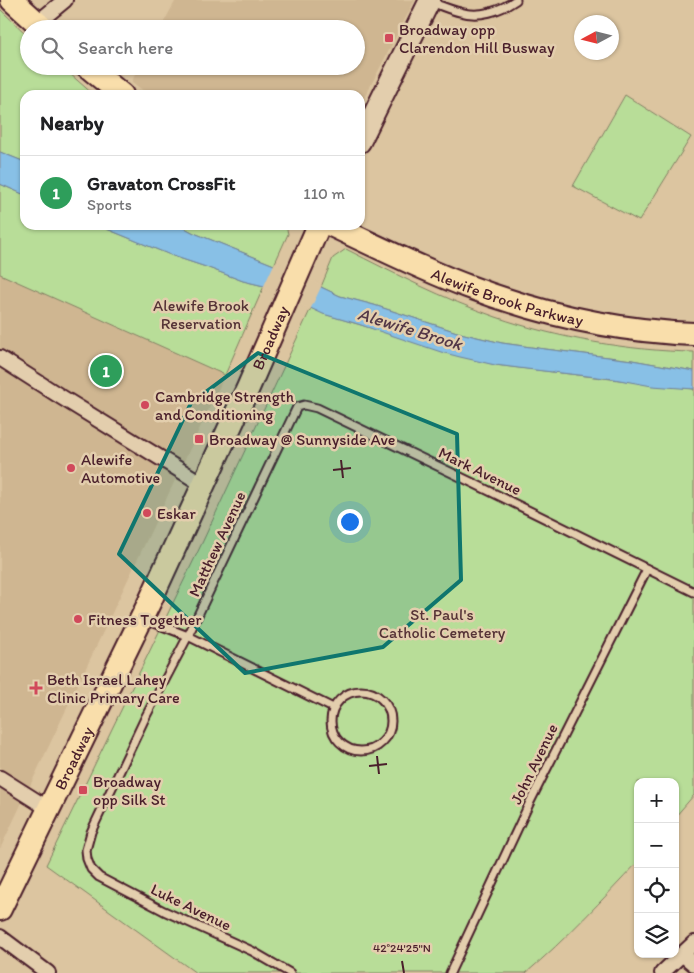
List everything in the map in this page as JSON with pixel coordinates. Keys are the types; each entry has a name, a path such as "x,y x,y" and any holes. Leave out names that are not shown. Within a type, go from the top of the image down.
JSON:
{"main road":[{"path":"12,0 34,20"},
{"path":"365,132 430,1"},
{"path":"98,75 116,90"},
{"name":"Broadway","path":"0,909 142,618 241,404 317,230"},
{"name":"Alewife Brook Parkway","path":"342,230 466,286 524,306 616,327 694,334"}],"street":[{"path":"46,20 65,0"},
{"path":"0,358 204,485"},
{"path":"0,778 49,808"},
{"path":"0,937 48,973"},
{"path":"662,973 694,942"},
{"path":"682,954 694,964"}],"lane":[{"path":"430,1 462,13 482,14 506,7 516,0"},
{"name":"Mark Avenue","path":"300,406 317,408 464,478 694,592"},
{"name":"Matthew Avenue","path":"87,859 86,850 90,832 145,718 188,636 292,415 297,407 300,406"},
{"name":"John Avenue","path":"450,973 530,802 646,569"},
{"path":"142,618 188,636 333,708"},
{"path":"353,692 373,693 388,708 391,719 389,733 383,742 374,749 363,752 350,750 340,743 333,734 330,720 333,708 342,697 353,692"},
{"name":"Luke Avenue","path":"87,859 91,869 99,876 164,911 252,951 290,973"}],"highlighted area":[{"path":"258,353 457,434 461,580 383,647 245,673 119,554 191,403"}],"shaded area":[{"path":"176,0 415,0 365,96 365,90 142,90 132,82 135,75 365,75 365,20 165,20"},
{"path":"0,274 225,375 0,849"}],"green space":[{"path":"0,9 20,28 20,75 71,75 88,90 20,90 20,160 0,152"},
{"path":"625,95 691,137 639,221 573,186"},
{"name":"Alewife Brook Reservation","path":"0,184 20,193 20,230 109,230 173,256 243,281 264,286 225,375 0,274"},
{"name":"Alewife Brook Reservation","path":"188,230 287,230 288,234 274,265"},
{"path":"346,249 439,294 477,310 519,324 568,337 619,346 694,352 694,371 632,360 502,343 460,333 340,296 321,287 333,258"},
{"name":"St. Paul's Catholic Cemetery","path":"311,308 324,314 495,365 694,389 694,795 679,812 679,778 634,778 634,866 570,933 526,973 196,973 46,865 203,541"}],"water":[{"path":"0,152 20,160 20,193 0,184"},
{"name":"Alewife Brook","path":"109,230 188,230 274,265 340,296 460,333 502,343 632,360 694,371 694,389 652,386 614,379 495,365 460,357 323,314 264,286 243,281 173,256"}],"pier":[{"path":"275,262 322,285 310,310 263,288"}],"place":[{"name":"Broadway opp Clarendon Hill Busway","path":"389,38"},
{"name":"Gravaton CrossFit","path":"106,371"},
{"name":"Cambridge Strength and Conditioning","path":"145,405"},
{"name":"Broadway @ Sunnyside Ave","path":"199,439"},
{"name":"Alewife Automotive","path":"71,468"},
{"name":"Eskar","path":"147,513"},
{"name":"Fitness Together","path":"78,619"},
{"name":"Beth Israel Lahey Clinic Primary Care","path":"36,688"},
{"name":"Broadway opp Silk St","path":"83,790"}]}
